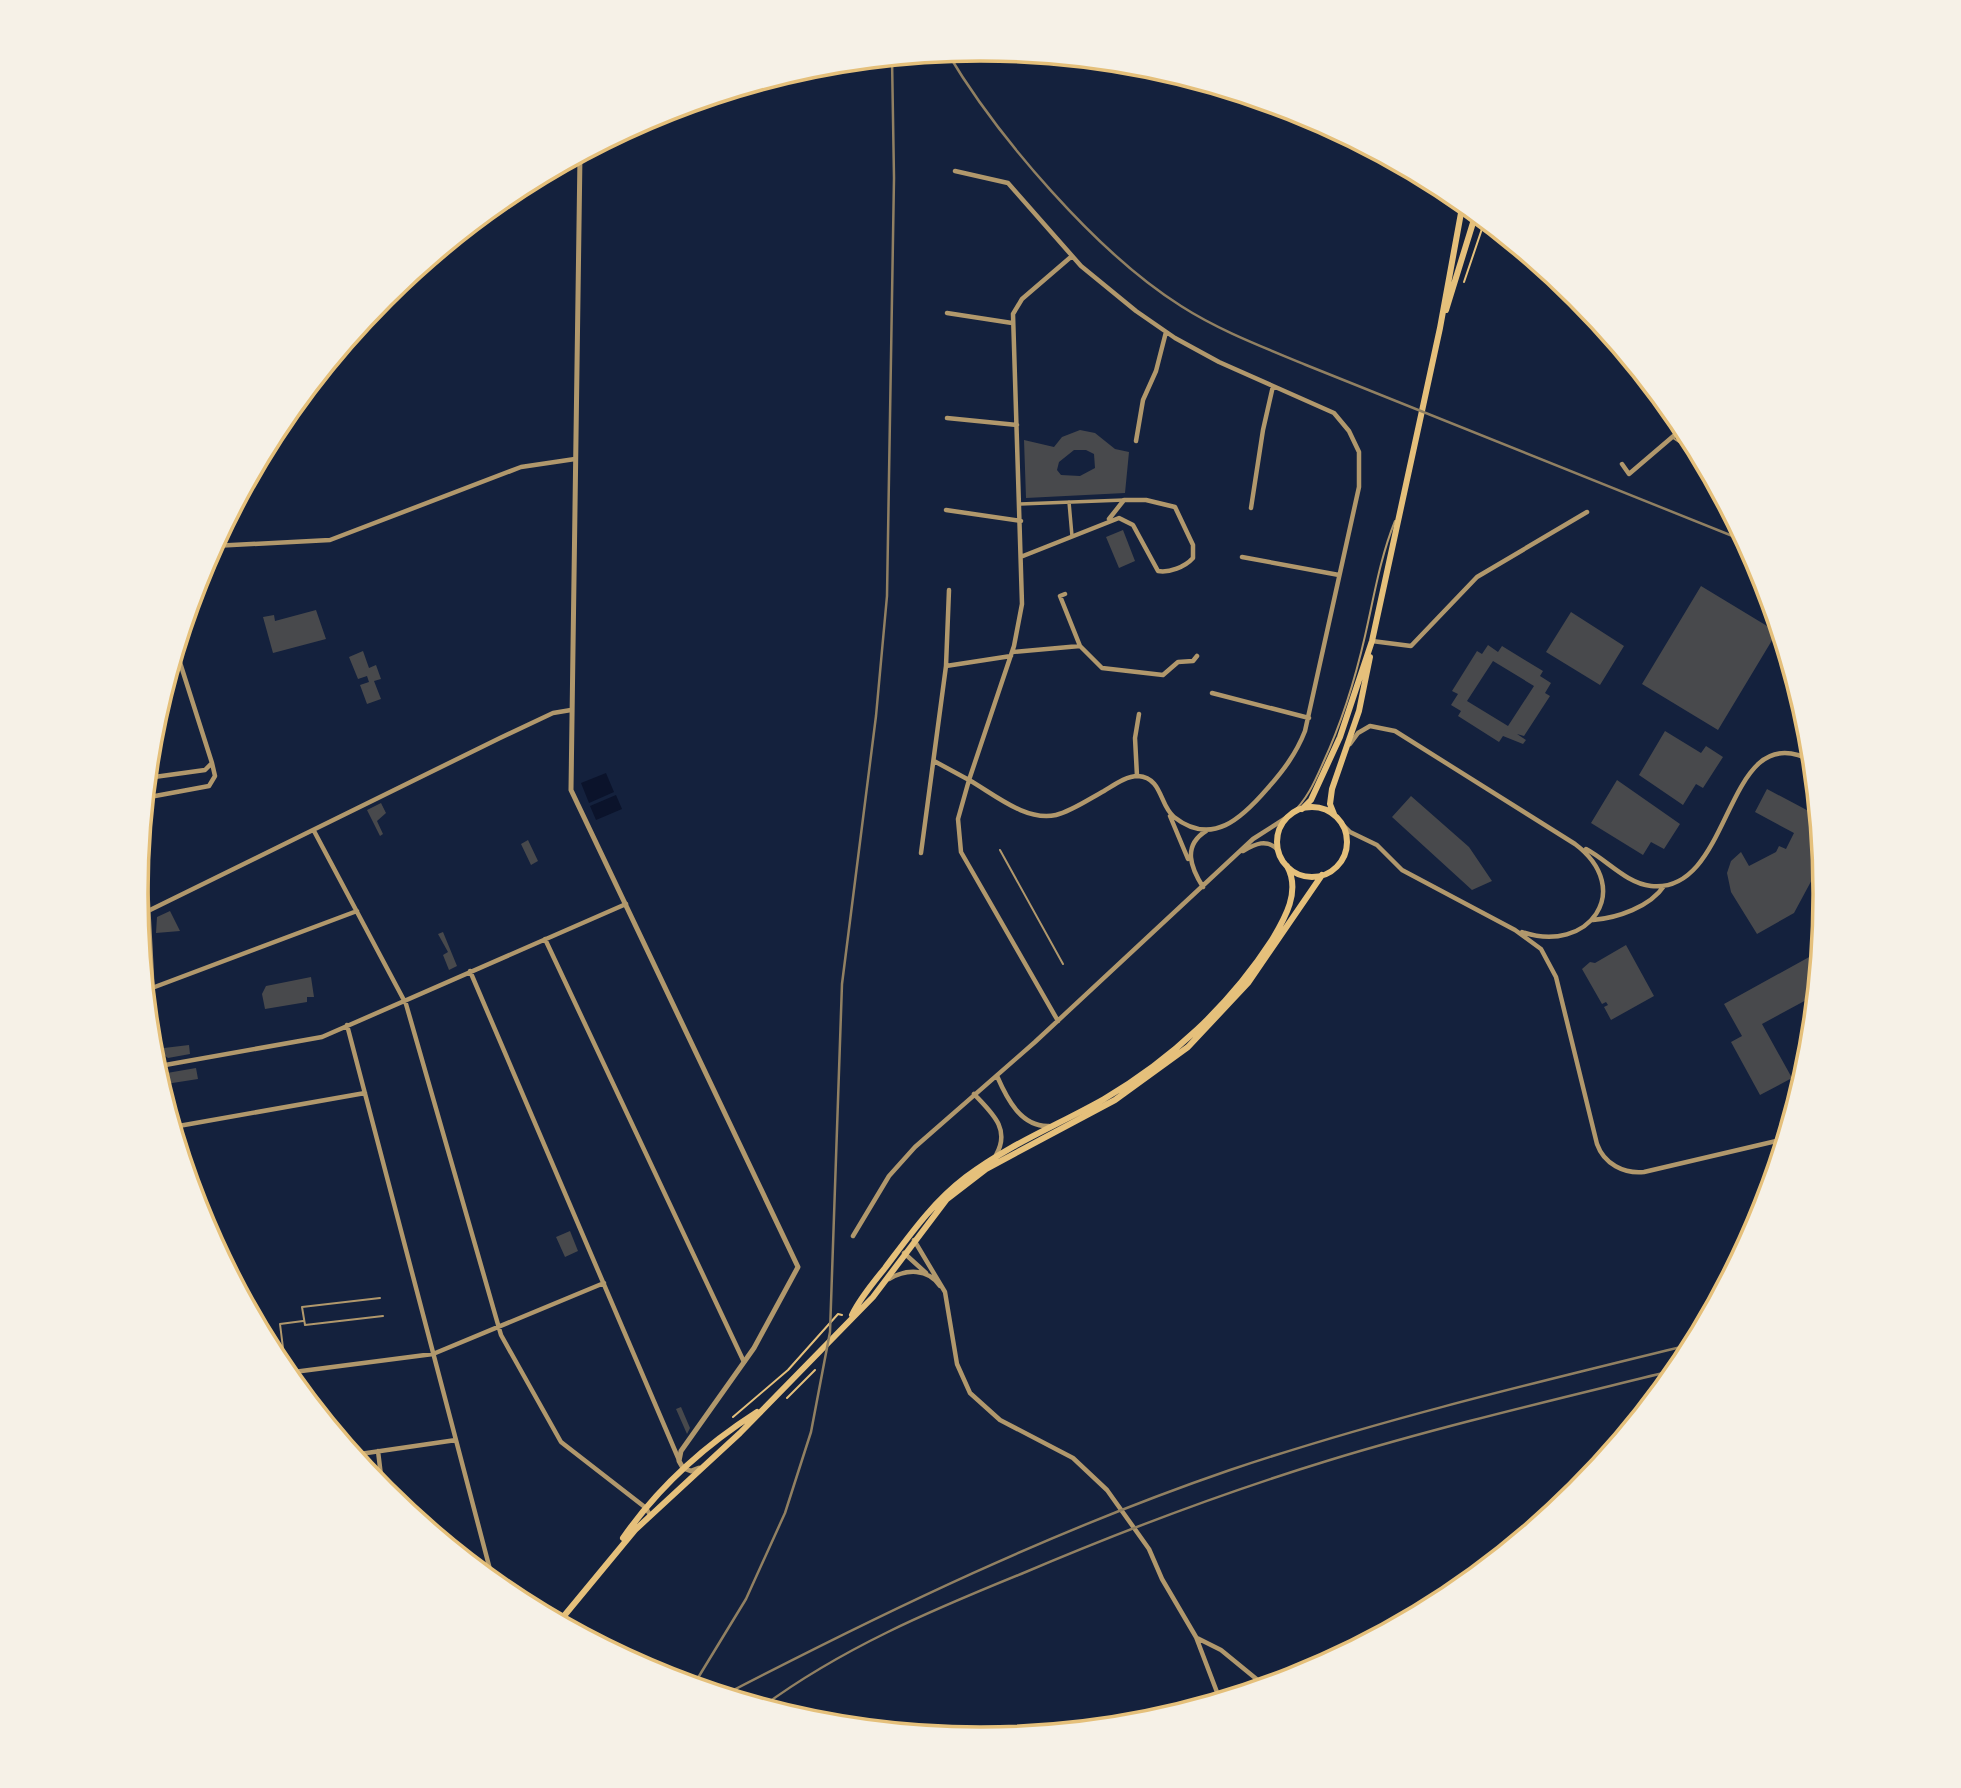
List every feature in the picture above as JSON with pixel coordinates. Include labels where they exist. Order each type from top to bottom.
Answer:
[{"type":"main road","points":[[613,1554],[650,1515],[768,1405],[888,1280],[938,1209],[975,1177],[1115,1100],[1188,1047],[1248,983],[1322,875],[1335,867],[1344,854],[1346,838],[1330,798],[1366,684],[1372,641],[1440,328],[1461,214]]},
{"type":"main road","points":[[1440,328],[1473,223]]},
{"type":"main road","points":[[851,1317],[909,1235],[942,1198],[995,1157],[1143,1074],[1184,1042],[1223,1004],[1255,965],[1286,914],[1293,891],[1287,866],[1278,850],[1279,831],[1291,815],[1302,809],[1316,790],[1340,737],[1372,641]]},
{"type":"main road","points":[[1302,809],[1322,809],[1338,820]]},
{"type":"main road","points":[[1287,866],[1303,875],[1322,875]]},
{"type":"main road","points":[[564,1615],[681,1464],[768,1405]]},
{"type":"street","points":[[580,164],[572,790],[799,1267],[744,1362],[681,1451],[681,1464]]},
{"type":"street","points":[[954,171],[1008,183],[1072,256],[1114,295],[1166,332],[1219,362],[1326,407],[1344,424],[1356,445],[1361,478],[1309,718],[1291,760],[1236,822],[1208,831],[1193,845],[1190,864]]},
{"type":"street","points":[[1058,1021],[961,852],[958,818],[1011,654],[1023,604],[1012,323],[1017,305],[1072,256]]},
{"type":"street","points":[[947,313],[1012,323]]},
{"type":"street","points":[[1136,441],[1143,400],[1156,371],[1166,332]]},
{"type":"street","points":[[1251,508],[1262,430],[1273,386]]},
{"type":"street","points":[[947,418],[1017,425]]},
{"type":"street","points":[[1622,464],[1629,474],[1675,435]]},
{"type":"street","points":[[225,545],[330,540],[521,467],[576,459]]},
{"type":"street","points":[[1109,519],[1124,500]]},
{"type":"street","points":[[1020,505],[1146,500],[1175,508],[1194,554],[1191,561],[1168,571],[1157,571],[1131,523],[1122,518],[1109,519],[1023,556]]},
{"type":"street","points":[[1069,502],[1072,536]]},
{"type":"street","points":[[946,510],[1021,521]]},
{"type":"street","points":[[1372,641],[1411,646],[1477,577],[1587,512]]},
{"type":"street","points":[[1242,557],[1339,575]]},
{"type":"street","points":[[921,853],[946,666],[949,590]]},
{"type":"street","points":[[1065,594],[1060,596],[1080,646],[1102,668],[1163,675],[1178,662],[1193,662],[1197,656]]},
{"type":"street","points":[[946,666],[1011,654],[1080,646]]},
{"type":"street","points":[[155,796],[209,786],[215,776],[180,664]]},
{"type":"street","points":[[1212,693],[1309,718]]},
{"type":"street","points":[[149,911],[521,728],[553,713],[571,709]]},
{"type":"street","points":[[1137,776],[1135,738],[1139,714]]},
{"type":"street","points":[[1346,750],[1364,729],[1377,726],[1391,729],[1634,881],[1665,886]]},
{"type":"street","points":[[1593,920],[1610,918],[1632,909],[1656,897],[1665,886],[1682,878],[1699,861],[1760,760],[1782,751],[1801,755]]},
{"type":"street","points":[[934,761],[1023,810],[1045,816],[1062,813],[1137,776]]},
{"type":"street","points":[[156,777],[205,770],[212,763]]},
{"type":"street","points":[[1137,776],[1156,785],[1190,864],[1203,887]]},
{"type":"street","points":[[1168,812],[1193,828],[1208,831]]},
{"type":"street","points":[[853,1236],[894,1169],[1260,834],[1291,815]]},
{"type":"street","points":[[1338,820],[1350,832],[1377,845],[1402,870],[1515,930],[1541,949],[1553,968],[1597,1144],[1609,1162],[1630,1172],[1644,1172],[1775,1141]]},
{"type":"street","points":[[314,831],[404,1000],[498,1328],[561,1442],[646,1508],[650,1515]]},
{"type":"street","points":[[1237,855],[1261,842],[1270,843],[1278,850]]},
{"type":"street","points":[[1515,930],[1541,938],[1559,938],[1578,931],[1593,920],[1602,902],[1603,875],[1594,859],[1576,844]]},
{"type":"street","points":[[148,897],[149,921]]},
{"type":"street","points":[[166,1065],[309,1040],[627,903]]},
{"type":"street","points":[[154,987],[357,911]]},
{"type":"street","points":[[545,939],[744,1362]]},
{"type":"street","points":[[470,971],[681,1464]]},
{"type":"street","points":[[347,1025],[489,1566]]},
{"type":"street","points":[[997,1076],[1009,1100],[1025,1119],[1034,1125],[1054,1125]]},
{"type":"street","points":[[181,1126],[365,1093]]},
{"type":"street","points":[[974,1094],[1002,1128],[1003,1139],[995,1157]]},
{"type":"street","points":[[909,1235],[945,1292],[957,1364],[975,1398],[1000,1420],[1073,1458],[1099,1481],[1141,1537],[1196,1637],[1217,1692]]},
{"type":"street","points":[[904,1242],[905,1256],[931,1276],[945,1292]]},
{"type":"street","points":[[888,1280],[910,1272],[931,1276]]},
{"type":"street","points":[[298,1371],[433,1354],[604,1283]]},
{"type":"street","points":[[364,1453],[456,1440]]},
{"type":"street","points":[[378,1451],[380,1471]]},
{"type":"street","points":[[681,1464],[699,1468]]},
{"type":"street","points":[[1196,1637],[1221,1650],[1257,1679]]},
{"type":"lane","points":[[1672,438],[1679,442]]},
{"type":"lane","points":[[1291,815],[1301,804],[1318,774],[1342,716],[1359,662],[1385,548],[1401,507]]},
{"type":"lane","points":[[1000,850],[1063,964]]},
{"type":"lane","points":[[380,1298],[303,1307],[304,1321],[305,1325],[383,1316]]},
{"type":"lane","points":[[283,1349],[280,1324],[304,1321]]},
{"type":"path","points":[[1463,285],[1482,229]]},
{"type":"path","points":[[731,1419],[788,1370],[838,1314]]},
{"type":"water","points":[[606,773],[614,792],[589,803],[581,783]]},
{"type":"water","points":[[616,795],[622,809],[596,820],[590,806]]},
{"type":"building","points":[[1080,430],[1095,433],[1115,449],[1129,452],[1125,493],[1026,498],[1024,440],[1054,447],[1062,437]],"holes":[[[1074,450],[1086,450],[1094,454],[1095,468],[1080,476],[1061,475],[1057,470],[1059,462]]]},
{"type":"building","points":[[1123,530],[1135,561],[1119,568],[1106,537]]},
{"type":"building","points":[[1701,586],[1769,627],[1773,639],[1718,730],[1642,684]]},
{"type":"building","points":[[316,610],[326,639],[273,653],[263,617],[274,615],[275,621]]},
{"type":"building","points":[[1571,612],[1624,646],[1600,685],[1546,652]]},
{"type":"building","points":[[1488,645],[1498,652],[1502,646],[1543,671],[1540,676],[1551,683],[1545,693],[1550,696],[1524,736],[1517,734],[1526,740],[1523,744],[1503,736],[1499,742],[1458,716],[1461,711],[1451,705],[1458,694],[1452,691],[1477,651],[1482,654]],"holes":[[[1493,661],[1534,686],[1508,726],[1467,701]]]},
{"type":"building","points":[[363,651],[369,668],[376,665],[381,679],[374,681],[381,699],[367,704],[360,685],[369,682],[367,676],[358,679],[349,657]]},
{"type":"building","points":[[1665,731],[1701,753],[1706,746],[1723,757],[1703,788],[1696,784],[1683,805],[1639,775]]},
{"type":"building","points":[[1617,780],[1680,824],[1664,849],[1651,842],[1643,855],[1591,823]]},
{"type":"building","points":[[1767,789],[1808,811],[1812,879],[1794,913],[1757,934],[1731,892],[1727,873],[1731,861],[1741,852],[1749,866],[1776,852],[1779,846],[1786,849],[1794,833],[1755,812]]},
{"type":"building","points":[[1411,796],[1469,847],[1492,881],[1472,890],[1392,817]]},
{"type":"building","points":[[381,803],[386,813],[377,821],[383,834],[380,836],[367,810]]},
{"type":"building","points":[[528,840],[538,861],[531,865],[521,844]]},
{"type":"building","points":[[170,911],[180,931],[156,933],[157,917]]},
{"type":"building","points":[[443,932],[457,966],[449,970],[443,955],[448,952],[438,934]]},
{"type":"building","points":[[1626,945],[1654,996],[1611,1020],[1604,1007],[1608,1005],[1606,1002],[1602,1004],[1582,969],[1590,962],[1595,963]]},
{"type":"building","points":[[1810,956],[1806,1000],[1762,1024],[1792,1078],[1760,1095],[1731,1042],[1742,1036],[1724,1004]]},
{"type":"building","points":[[311,977],[314,997],[307,997],[307,1002],[265,1009],[262,994],[266,986]]},
{"type":"building","points":[[189,1045],[190,1054],[168,1058],[164,1055],[164,1048]]},
{"type":"building","points":[[196,1068],[198,1079],[170,1083],[168,1073]]},
{"type":"building","points":[[570,1231],[578,1251],[565,1257],[556,1237]]},
{"type":"building","points":[[681,1407],[690,1428],[687,1434],[676,1409]]},
{"type":"railway","points":[[953,62],[993,121],[1083,225],[1116,256],[1181,306],[1226,331],[1274,352],[1731,536]]},
{"type":"railway","points":[[698,1677],[746,1599],[785,1513],[811,1432],[830,1332],[842,984],[876,716],[887,596],[894,178],[892,66]]},
{"type":"railway","points":[[735,1689],[973,1573],[1165,1493],[1230,1470],[1402,1418],[1679,1347]]},
{"type":"railway","points":[[772,1700],[823,1667],[887,1632],[1059,1558],[1174,1513],[1373,1447],[1661,1373]]}]
